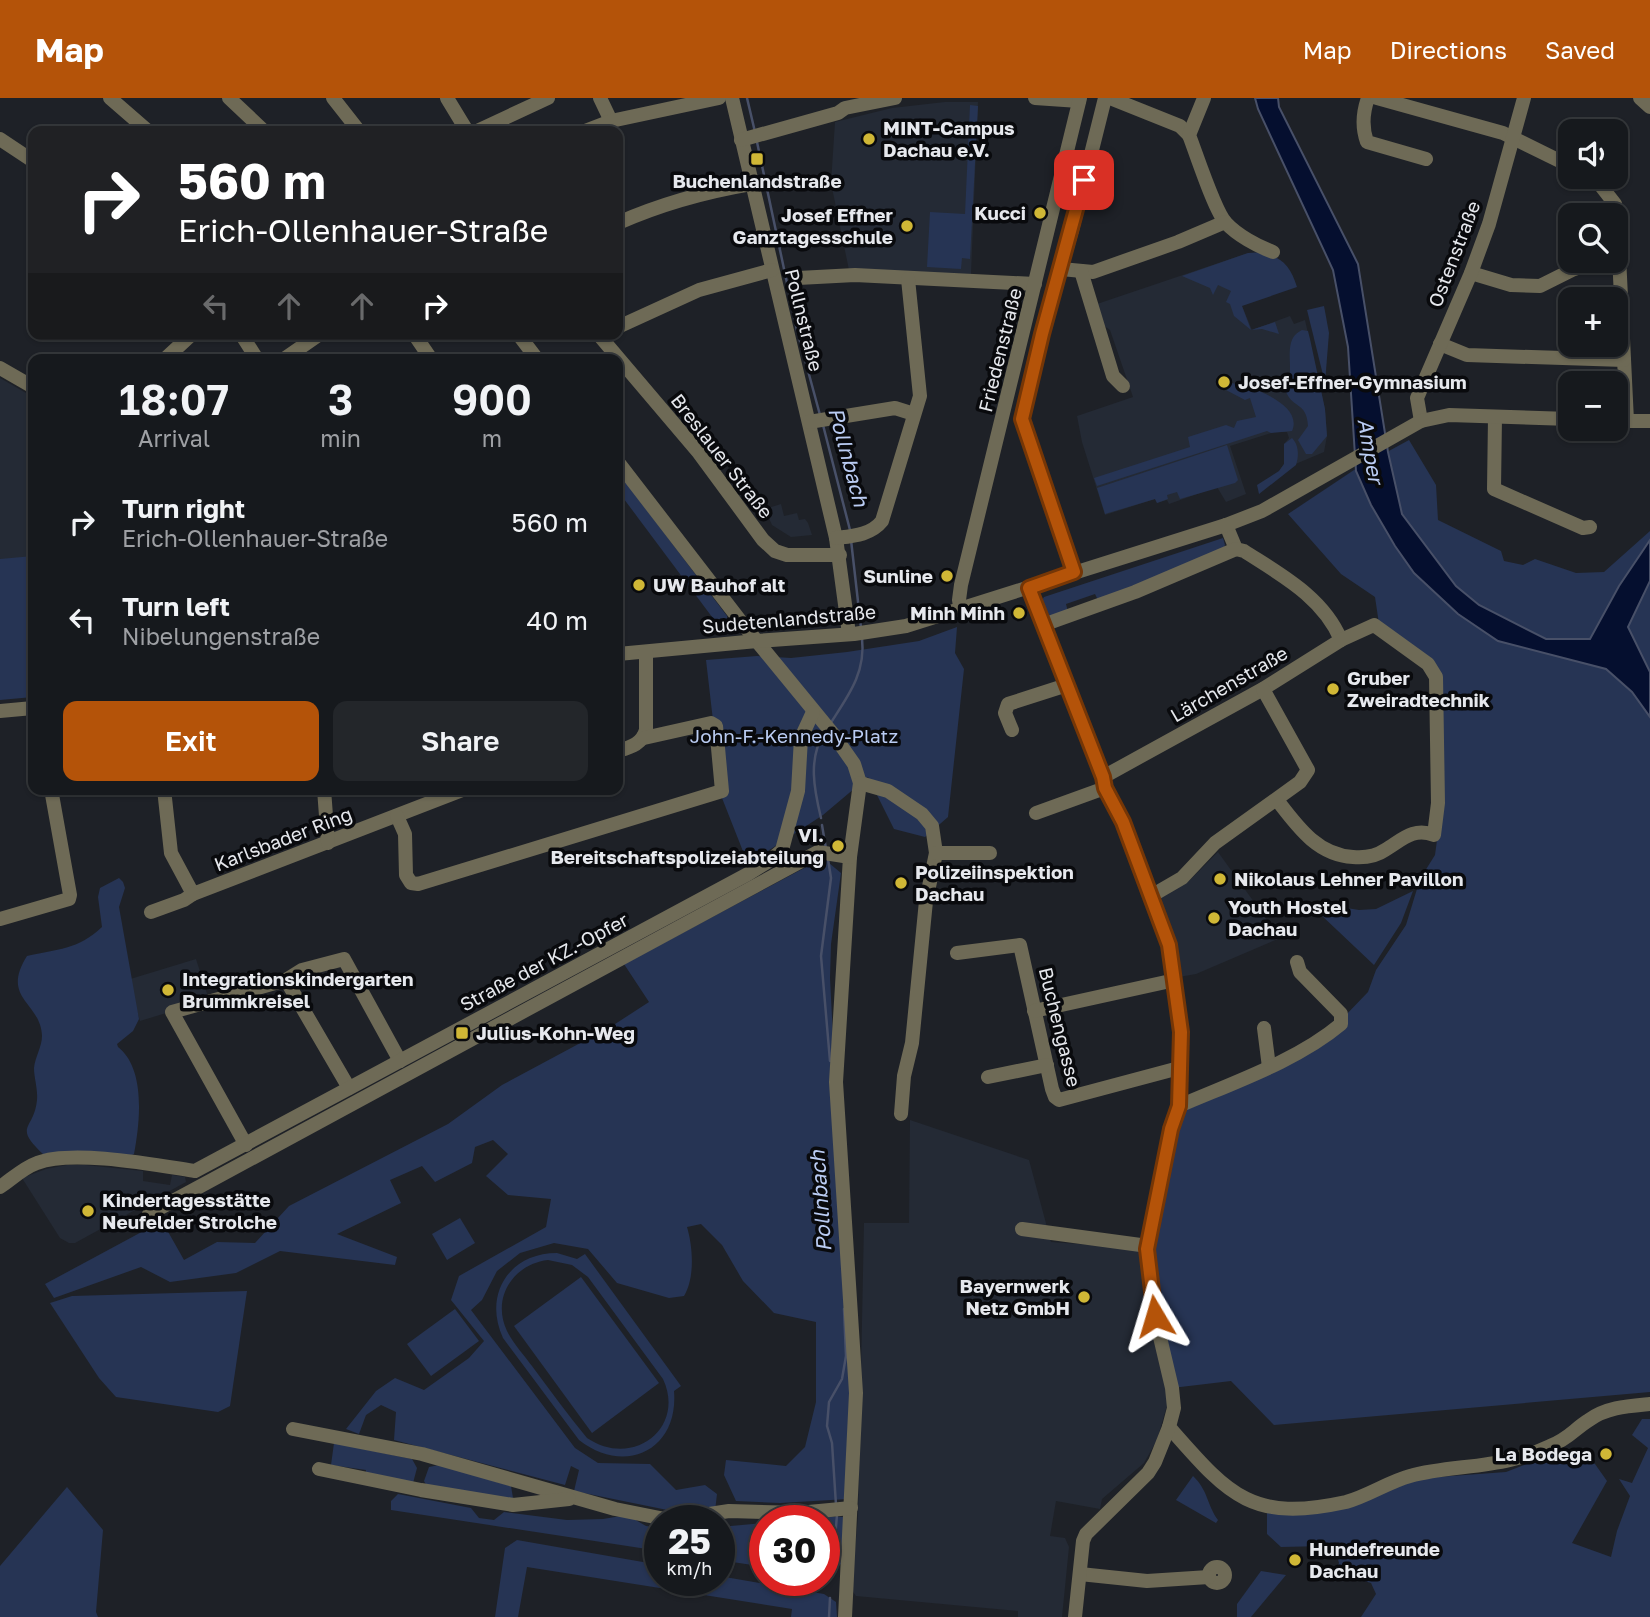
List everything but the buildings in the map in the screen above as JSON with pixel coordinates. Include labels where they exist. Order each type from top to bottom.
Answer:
[{"type":"street","points":[[110,98],[142,126]]},
{"type":"street","points":[[229,98],[255,126]]},
{"type":"street","points":[[333,98],[355,126]]},
{"type":"street","points":[[447,98],[464,126]]},
{"type":"street","points":[[488,126],[548,98]]},
{"type":"street","points":[[600,98],[611,121]]},
{"type":"street","points":[[598,126],[693,101],[719,98]]},
{"type":"street","name":"Pollnstraße","points":[[732,98],[750,138],[751,184],[772,270],[817,421],[846,536],[840,555],[857,634]]},
{"type":"street","points":[[750,138],[838,113],[855,102],[895,98]]},
{"type":"street","points":[[1035,98],[1079,100]]},
{"type":"street","points":[[1074,572],[1022,419],[1042,334],[1107,98],[1180,126],[1189,135],[1225,222],[1261,248],[1273,253]]},
{"type":"street","points":[[1189,135],[1204,98]]},
{"type":"street","points":[[1368,98],[1364,108],[1364,135],[1367,142],[1426,159]]},
{"type":"street","points":[[1377,98],[1503,133],[1558,161]]},
{"type":"street","name":"Ostenstraße","points":[[1421,421],[1417,398],[1471,273],[1489,224],[1524,98]]},
{"type":"street","points":[[1640,98],[1650,107]]},
{"type":"street","name":"Friedenstraße","points":[[961,611],[961,586],[1079,100]]},
{"type":"street","points":[[0,139],[28,159]]},
{"type":"street","points":[[623,221],[652,208],[697,195],[751,184]]},
{"type":"street","points":[[1603,189],[1614,203]]},
{"type":"street","points":[[1061,269],[1093,272],[1225,222]]},
{"type":"street","points":[[623,325],[699,290],[772,270]]},
{"type":"street","points":[[1081,271],[1112,376],[1123,386]]},
{"type":"street","points":[[1471,273],[1511,285],[1540,286],[1566,273]]},
{"type":"street","points":[[1618,273],[1624,371]]},
{"type":"street","points":[[798,278],[855,275],[1035,284]]},
{"type":"street","points":[[846,536],[877,528],[882,521],[920,396],[908,279]]},
{"type":"street","points":[[170,354],[186,340]]},
{"type":"street","points":[[291,354],[311,340]]},
{"type":"street","points":[[522,340],[533,354]]},
{"type":"street","name":"Breslauer Straße","points":[[604,340],[616,354]]},
{"type":"street","points":[[1440,344],[1467,355],[1625,360]]},
{"type":"street","name":"Breslauer Straße","points":[[623,362],[699,453],[763,540],[775,551],[787,555],[840,555]]},
{"type":"street","points":[[0,368],[28,384]]},
{"type":"street","points":[[817,421],[895,408],[914,414]]},
{"type":"street","name":"Sudetenlandstraße","points":[[623,654],[757,640],[857,634],[906,626],[961,611],[1262,511],[1421,421],[1449,415],[1558,419]]},
{"type":"street","points":[[1495,416],[1494,489],[1583,528],[1590,527]]},
{"type":"street","points":[[1628,421],[1650,421]]},
{"type":"street","points":[[623,468],[828,729],[854,764],[860,782],[850,857],[836,1082],[856,1393],[841,1509],[845,1617]]},
{"type":"street","points":[[1226,525],[1236,549]]},
{"type":"street","points":[[1042,625],[1135,592],[1236,549],[1244,551],[1309,594],[1338,631],[1341,640]]},
{"type":"street","points":[[1029,588],[1169,945],[1181,1032],[1179,1106],[1171,1129],[1148,1246],[1155,1316],[1174,1408],[1169,1427],[1148,1473],[1086,1534],[1075,1617]]},
{"type":"street","name":"Lärchenstraße","points":[[1036,813],[1104,782],[1341,640],[1374,625],[1428,664],[1436,677],[1438,803],[1434,835],[1412,832],[1373,856],[1345,857],[1326,850],[1311,840],[1276,800]]},
{"type":"street","points":[[644,738],[648,698],[646,652]]},
{"type":"street","points":[[1012,730],[1005,713],[1007,704],[1067,685]]},
{"type":"street","points":[[1151,896],[1182,878],[1215,844],[1300,782],[1308,770],[1263,689]]},
{"type":"street","points":[[0,711],[28,708]]},
{"type":"street","name":"Straße der KZ.-Opfer","points":[[1,1183],[36,1163],[57,1158],[144,1163],[195,1171],[769,862],[782,850],[799,791],[801,738],[813,712]]},
{"type":"street","points":[[397,816],[405,834],[406,875],[411,883],[418,884],[722,791],[716,726],[711,723],[644,738],[623,750]]},
{"type":"street","points":[[860,782],[888,791],[922,814],[932,826],[936,853],[926,901],[912,1043],[904,1076],[901,1114]]},
{"type":"street","points":[[0,919],[69,899],[52,795]]},
{"type":"street","points":[[165,795],[171,853],[193,894]]},
{"type":"street","points":[[324,795],[328,842]]},
{"type":"street","name":"Karlsbader Ring","points":[[151,912],[397,816],[434,795]]},
{"type":"street","points":[[149,1214],[818,852],[850,857]]},
{"type":"street","points":[[936,853],[990,853]]},
{"type":"street","name":"Buchengasse","points":[[957,953],[1020,945],[1052,1089],[1059,1100],[1179,1068]]},
{"type":"street","points":[[246,1145],[172,1012],[286,980],[302,970],[344,959],[400,1061]]},
{"type":"street","points":[[1179,1106],[1269,1067],[1328,1035],[1341,1024],[1341,1014],[1300,972],[1297,962]]},
{"type":"street","points":[[286,980],[349,1088]]},
{"type":"street","points":[[1034,1011],[1175,980]]},
{"type":"street","points":[[1264,1028],[1269,1067]]},
{"type":"street","points":[[988,1077],[1047,1065]]},
{"type":"street","points":[[1022,1228],[1148,1246]]},
{"type":"street","points":[[1169,1427],[1213,1476],[1238,1496],[1261,1505],[1297,1508],[1347,1502],[1409,1476],[1521,1457],[1560,1442],[1574,1434],[1588,1420],[1608,1410],[1650,1404]]},
{"type":"street","points":[[293,1429],[422,1454],[615,1509],[670,1520],[729,1511],[798,1513],[841,1509]]},
{"type":"street","points":[[319,1469],[513,1505],[576,1498]]},
{"type":"street","points":[[1080,1574],[1147,1581],[1209,1577],[1211,1570],[1216,1568],[1223,1570],[1226,1575]]},
{"type":"shaded area","name":"Josef Effner Ganztagesschule","points":[[945,102],[978,102],[971,274],[849,270],[831,183],[835,122],[892,108]]},
{"type":"shaded area","name":"Josef-Effner-Gymnasium","points":[[1248,253],[1242,306],[1252,330],[1290,316],[1294,324],[1305,320],[1325,409],[1327,436],[1324,452],[1279,471],[1284,464],[1284,444],[1289,438],[1287,432],[1274,432],[1230,446],[1246,494],[1226,502],[1217,487],[1169,504],[1167,500],[1157,503],[1155,499],[1105,515],[1082,442],[1077,416],[1133,397],[1110,330],[1103,325],[1097,304]]},
{"type":"shaded area","points":[[0,378],[28,394],[28,563],[0,566]]},
{"type":"shaded area","points":[[781,504],[784,516],[797,513],[799,520],[805,519],[812,535],[791,537],[772,525],[765,509]]},
{"type":"shaded area","name":"Youth Hostel Dachau","points":[[1218,852],[1280,938],[1196,974],[1179,977],[1156,898],[1190,880]]},
{"type":"shaded area","name":"Integrationskindergarten Brummkreisel","points":[[196,959],[209,1000],[140,1021],[127,980]]},
{"type":"shaded area","points":[[910,1120],[1029,1160],[1051,1242],[1147,1249],[1172,1388],[1157,1440],[1144,1463],[1102,1499],[1100,1509],[1056,1501],[1050,1536],[1065,1538],[1069,1547],[1062,1617],[1018,1617],[1018,1611],[856,1596],[851,1589],[858,1518],[864,1223],[909,1223]]},
{"type":"shaded area","name":"Kindertagesstätte Neufelder Strolche","points":[[67,1165],[143,1171],[143,1181],[170,1185],[172,1175],[185,1177],[186,1182],[75,1243],[69,1243],[60,1238],[22,1178]]},
{"type":"green space","points":[[970,105],[978,106],[970,259],[962,258],[961,269],[927,267],[930,212],[965,214]]},
{"type":"green space","points":[[1263,252],[1281,260],[1292,274],[1297,287],[1242,306],[1251,330],[1234,316],[1230,304],[1226,302],[1231,291],[1218,285],[1213,295],[1210,288],[1182,276],[1248,253]]},
{"type":"green space","points":[[1324,306],[1329,333],[1325,383],[1307,310]]},
{"type":"green space","points":[[1275,322],[1279,334],[1262,329],[1251,330]]},
{"type":"green space","points":[[1302,330],[1308,331],[1325,409],[1327,436],[1312,454],[1306,454],[1298,440],[1308,426],[1305,412],[1291,400],[1285,389],[1290,373],[1291,343]]},
{"type":"green space","points":[[1230,383],[1261,392],[1283,404],[1294,421],[1292,431],[1267,431],[1097,486],[1094,478],[1190,447],[1188,437],[1226,425],[1234,428],[1237,421],[1256,417],[1250,398],[1245,400],[1226,390]]},
{"type":"green space","points":[[1292,438],[1298,451],[1296,465],[1259,494],[1257,485],[1279,471],[1284,464],[1284,444]]},
{"type":"green space","points":[[1409,440],[1436,485],[1438,520],[1501,551],[1504,561],[1523,565],[1535,559],[1576,573],[1604,572],[1650,531],[1650,540],[1619,586],[1590,639],[1546,639],[1479,605],[1456,586],[1402,514],[1388,453],[1356,471],[1498,641],[1606,669],[1632,692],[1650,717],[1650,1392],[1274,1425],[1231,1381],[1172,1388],[1147,1249],[1179,1106],[1269,1067],[1343,1018],[1368,992],[1376,970],[1406,925],[1420,879],[1435,855],[1442,803],[1442,678],[1379,624],[1375,597],[1341,574],[1288,514],[1354,470]]},
{"type":"green space","points":[[1227,445],[1238,480],[1235,483],[1180,499],[1177,492],[1167,495],[1168,499],[1157,503],[1155,499],[1105,514],[1097,488]]},
{"type":"green space","points":[[623,479],[727,616],[727,630],[721,629],[623,498]]},
{"type":"green space","points":[[1223,538],[1225,545],[1222,551],[1099,602],[1095,594],[1066,604],[1068,612],[1049,618],[1041,602],[1044,597]]},
{"type":"green space","points":[[28,556],[28,697],[0,700],[0,559]]},
{"type":"green space","points":[[1650,581],[1650,672],[1627,627]]},
{"type":"green space","name":"John-F.-Kennedy-Platz","points":[[957,627],[955,653],[964,669],[948,817],[925,837],[894,829],[868,777],[823,815],[748,864],[722,798],[706,660],[757,656],[791,658],[847,652],[919,641]]},
{"type":"green space","points":[[823,858],[841,873],[831,944],[830,978],[850,1371],[848,1499],[780,1503],[736,1501],[724,1475],[726,1460],[786,1466],[805,1447],[816,1402],[816,1322],[774,1313],[743,1281],[722,1245],[701,1224],[687,1227],[692,1262],[688,1289],[684,1296],[669,1298],[617,1283],[588,1249],[554,1243],[520,1253],[497,1271],[482,1300],[471,1310],[575,1448],[598,1463],[650,1464],[676,1490],[705,1485],[717,1494],[716,1505],[644,1505],[574,1491],[579,1470],[571,1466],[565,1485],[394,1440],[396,1412],[381,1405],[366,1415],[359,1434],[346,1429],[376,1391],[395,1378],[424,1390],[469,1358],[484,1341],[451,1300],[459,1276],[546,1227],[551,1199],[508,1195],[486,1176],[508,1154],[493,1140],[475,1147],[472,1163],[435,1182],[422,1166],[390,1180],[401,1203],[337,1234],[397,1257],[395,1265],[280,1251],[236,1273],[170,1282],[141,1267],[54,1298],[45,1284],[162,1221],[184,1260],[217,1242],[255,1243],[289,1206],[448,1124],[502,1085],[612,1026],[649,1002],[624,964]]},
{"type":"green space","points":[[119,878],[125,888],[119,907],[139,1019],[133,1031],[117,1044],[133,1068],[137,1082],[139,1112],[134,1154],[44,1155],[27,1133],[37,1100],[34,1068],[42,1036],[40,1025],[20,991],[20,970],[27,956],[76,944],[102,927],[98,897],[100,888]]},
{"type":"green space","points":[[1413,891],[1401,923],[1374,965],[1319,913],[1322,904],[1359,910],[1376,909]]},
{"type":"green space","points":[[460,1218],[475,1243],[447,1260],[432,1234]]},
{"type":"green space","points":[[557,1253],[577,1259],[585,1254],[681,1386],[674,1391],[673,1412],[668,1429],[658,1442],[646,1451],[631,1456],[614,1456],[596,1451],[579,1440],[503,1338],[496,1307],[504,1279],[526,1260]],"holes":[[[548,1260],[572,1265],[588,1277],[663,1379],[668,1397],[667,1413],[661,1427],[651,1438],[637,1446],[622,1449],[604,1446],[587,1438],[507,1331],[502,1306],[504,1295],[516,1275],[525,1268]]]},
{"type":"green space","points":[[581,1277],[659,1383],[592,1433],[514,1326]]},
{"type":"green space","points":[[247,1291],[230,1406],[218,1412],[116,1397],[99,1378],[50,1303],[72,1296]]},
{"type":"green space","points":[[455,1309],[479,1341],[431,1376],[407,1344]]},
{"type":"green space","points":[[1642,1419],[1650,1419],[1650,1617],[1361,1617],[1376,1594],[1371,1583],[1335,1572],[1339,1563],[1336,1553],[1325,1546],[1281,1547],[1267,1534],[1267,1511],[1392,1488],[1424,1478],[1506,1472],[1566,1449],[1595,1464],[1607,1481],[1572,1543],[1611,1557],[1630,1496],[1619,1479],[1632,1483],[1648,1448],[1632,1435]]},
{"type":"green space","points":[[334,1443],[412,1459],[417,1468],[413,1483],[365,1476],[366,1470],[331,1465]]},
{"type":"green space","points":[[439,1465],[511,1486],[513,1498],[508,1501],[428,1488],[424,1481],[429,1467]]},
{"type":"green space","points":[[1193,1476],[1205,1492],[1218,1520],[1216,1523],[1176,1500]]},
{"type":"green space","points":[[67,1487],[103,1530],[96,1612],[98,1617],[0,1617],[0,1566]]},
{"type":"green space","points":[[398,1494],[471,1508],[479,1518],[494,1520],[504,1512],[567,1520],[627,1515],[644,1525],[644,1549],[391,1510],[391,1501]]},
{"type":"green space","points":[[840,1517],[845,1517],[840,1565]]},
{"type":"green space","points":[[749,1524],[749,1565],[735,1562],[735,1526]]},
{"type":"green space","points":[[517,1540],[644,1562],[644,1586],[527,1567],[518,1617],[495,1617],[505,1548]]},
{"type":"green space","points":[[1261,1571],[1286,1575],[1251,1617],[1237,1617],[1237,1604]]},
{"type":"green space","points":[[735,1579],[749,1581],[749,1596],[827,1596],[836,1602],[837,1617],[791,1617],[792,1609],[710,1596],[735,1596]]},
{"type":"water","name":"Amper","points":[[1255,98],[1278,98],[1279,107],[1358,264],[1388,452],[1402,514],[1456,586],[1479,605],[1546,639],[1590,639],[1619,586],[1650,540],[1650,581],[1628,627],[1650,672],[1650,717],[1632,692],[1606,669],[1498,641],[1458,614],[1414,573],[1395,546],[1371,505],[1356,471],[1348,347],[1333,270]]},
{"type":"waterway","name":"Pollnbach","points":[[747,98],[755,132]]},
{"type":"waterway","name":"Pollnbach","points":[[757,142],[797,330],[820,415]]},
{"type":"waterway","name":"Pollnbach","points":[[823,425],[850,530]]},
{"type":"waterway","name":"Pollnbach","points":[[851,540],[861,628]]},
{"type":"waterway","name":"Pollnbach","points":[[830,724],[854,684],[863,651],[862,638]]},
{"type":"waterway","name":"Pollnbach","points":[[821,818],[814,764],[824,733]]},
{"type":"waterway","name":"Pollnbach","points":[[822,825],[826,849]]},
{"type":"waterway","name":"Pollnbach","points":[[828,859],[831,878],[821,956],[830,1061]]},
{"type":"waterway","name":"Pollnbach","points":[[836,1505],[832,1443],[827,1426],[829,1402],[842,1379],[846,1356],[844,1309]]},
{"type":"waterway","name":"Pollnbach","points":[[829,1617],[830,1598]]},
{"type":"place","name":"MINT-Campus Dachau e.V.","points":[[869,139]]},
{"type":"place","name":"Buchenlandstraße","points":[[757,159]]},
{"type":"place","name":"Kucci","points":[[1040,213]]},
{"type":"place","name":"Josef Effner Ganztagesschule","points":[[907,226]]},
{"type":"place","name":"Josef-Effner-Gymnasium","points":[[1224,382]]},
{"type":"place","name":"Sunline","points":[[947,576]]},
{"type":"place","name":"UW Bauhof alt","points":[[639,585]]},
{"type":"place","name":"Minh Minh","points":[[1019,613]]},
{"type":"place","name":"Gruber Zweiradtechnik","points":[[1333,689]]},
{"type":"place","name":"VI. Bereitschaftspolizeiabteilung","points":[[838,846]]},
{"type":"place","name":"Nikolaus Lehner Pavillon","points":[[1220,879]]},
{"type":"place","name":"Polizeiinspektion Dachau","points":[[901,883]]},
{"type":"place","name":"Youth Hostel Dachau","points":[[1214,918]]},
{"type":"place","name":"Integrationskindergarten Brummkreisel","points":[[168,990]]},
{"type":"place","name":"Julius-Kohn-Weg","points":[[462,1033]]},
{"type":"place","name":"Kindertagesstätte Neufelder Strolche","points":[[88,1211]]},
{"type":"place","name":"Bayernwerk Netz GmbH","points":[[1084,1297]]},
{"type":"place","name":"La Bodega","points":[[1606,1454]]},
{"type":"place","name":"Hundefreunde Dachau","points":[[1295,1560]]},
{"type":"route","points":[[1084,180],[1022,419],[1074,572],[1029,588],[1105,788],[1123,822],[1169,945],[1181,1032],[1179,1106],[1171,1129],[1147,1249],[1155,1316]]}]
